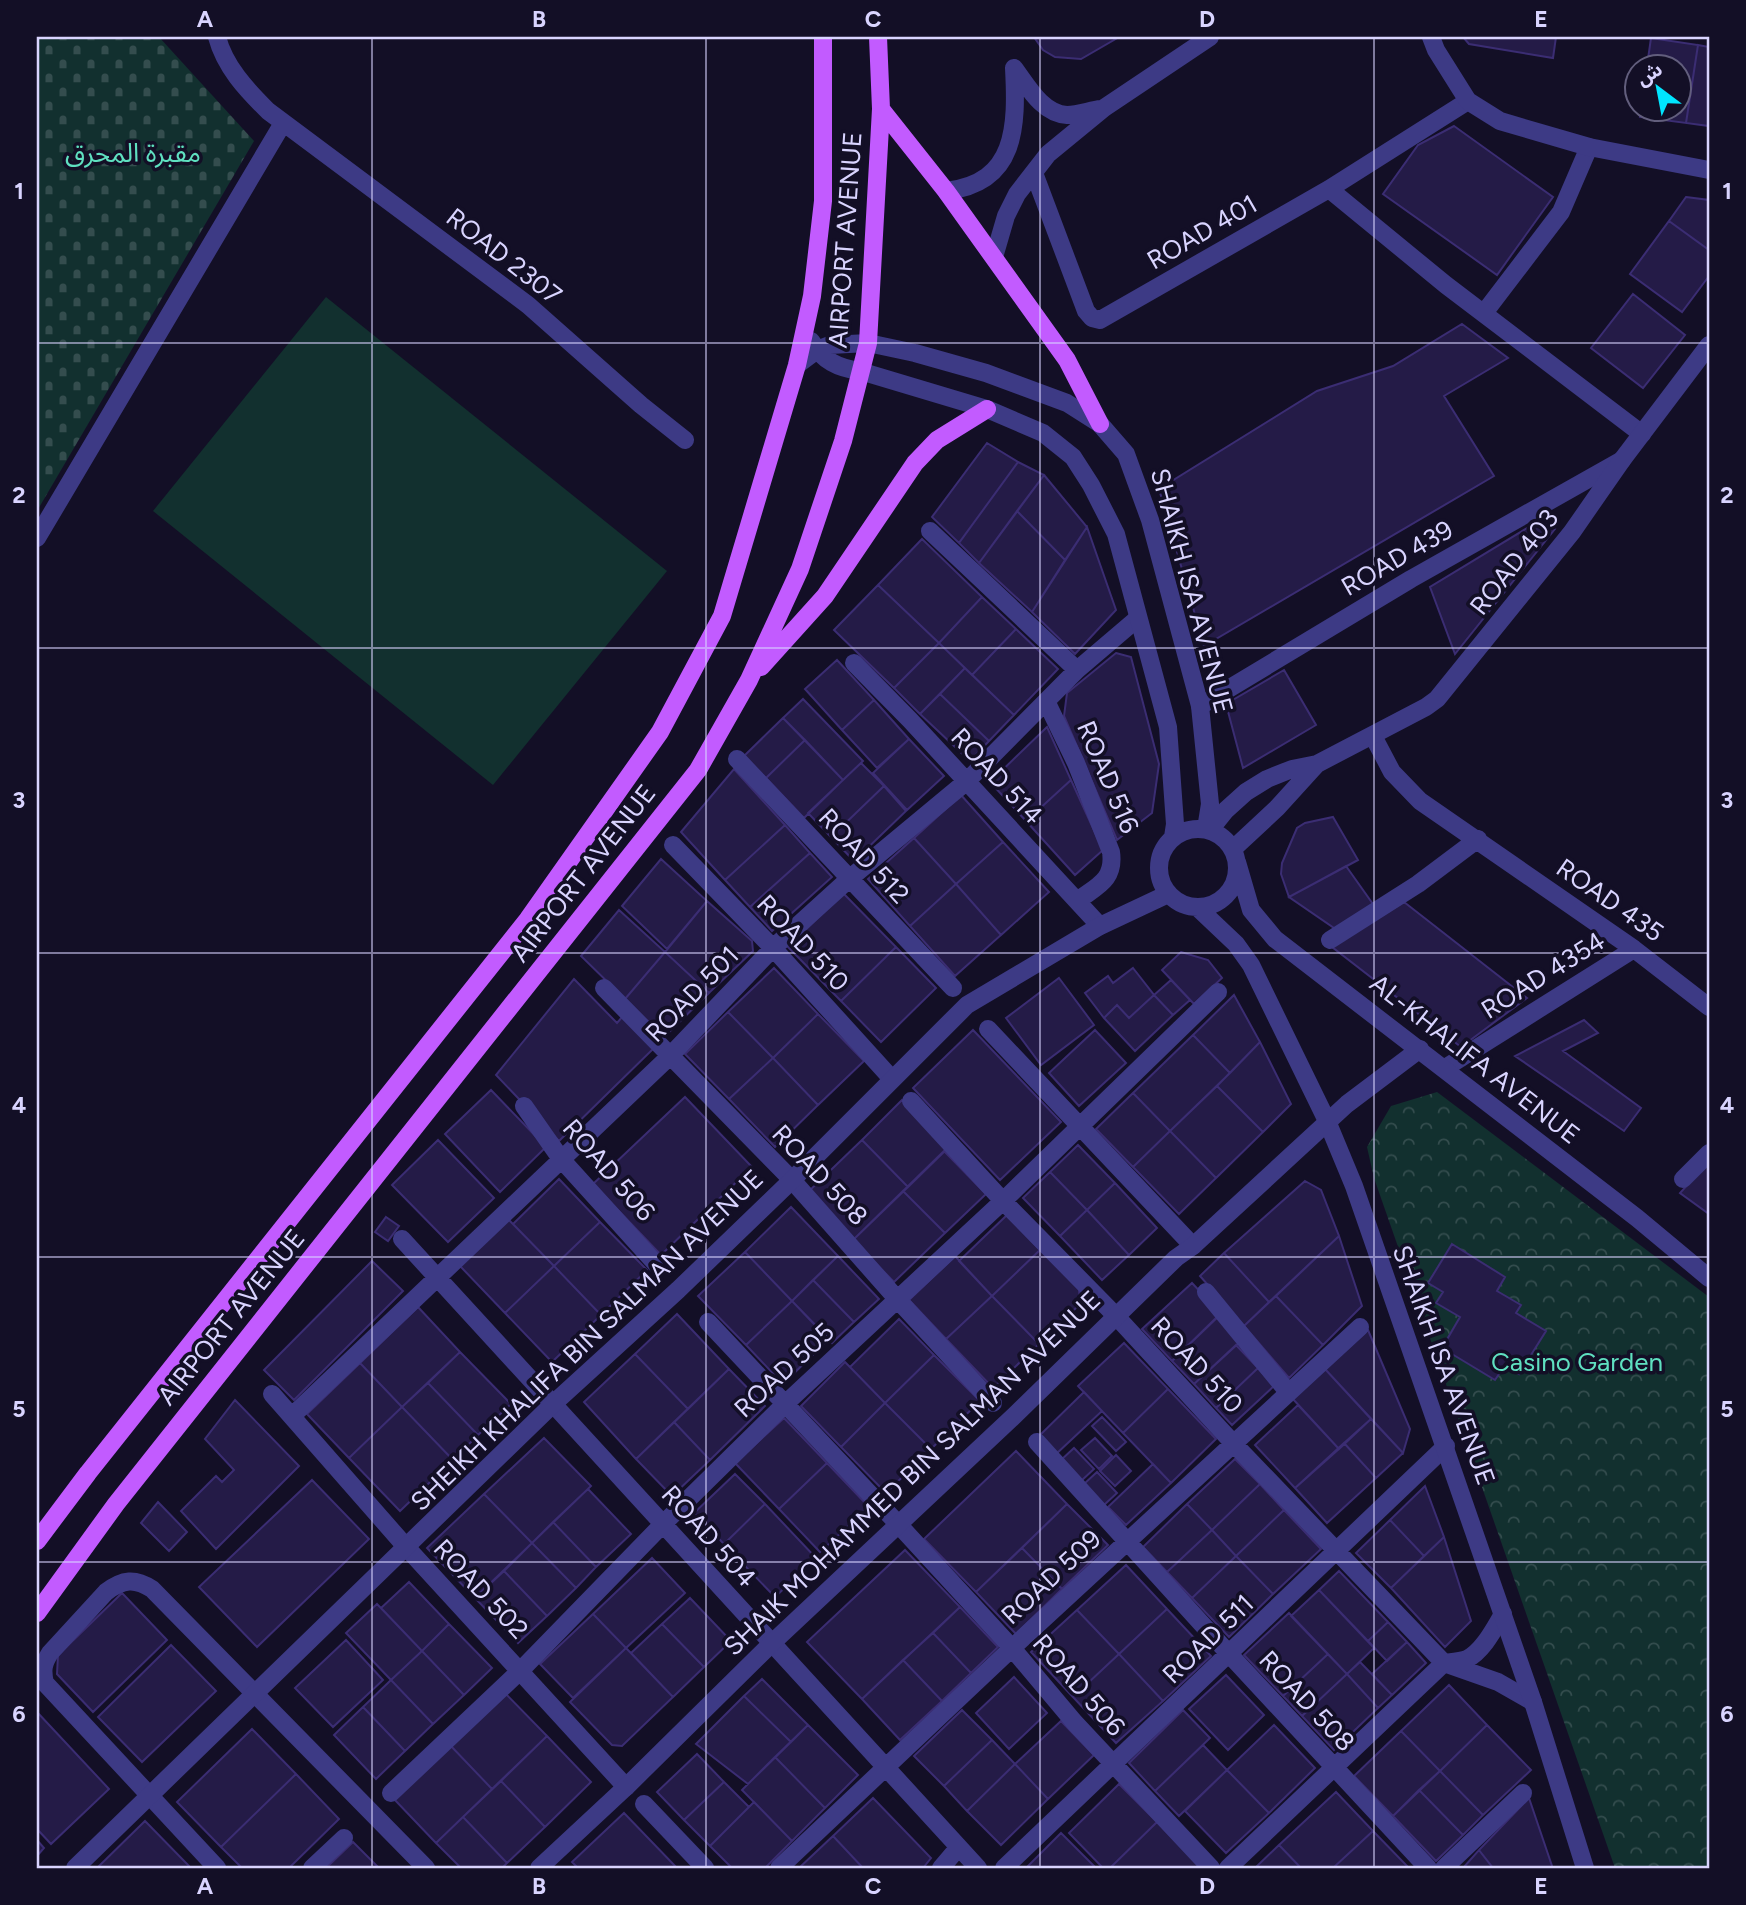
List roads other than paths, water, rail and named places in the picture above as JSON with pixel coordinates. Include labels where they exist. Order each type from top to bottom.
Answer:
[{"type":"main road","name":"AIRPORT AVENUE","points":[[37,1541],[528,919],[660,732],[722,616],[797,365],[812,296],[822,201],[823,37]]},
{"type":"main road","name":"AIRPORT AVENUE","points":[[37,1614],[116,1504],[698,770],[749,680],[800,569],[843,441],[868,343],[881,109],[878,37]]},
{"type":"main road","points":[[881,109],[946,191],[1067,360],[1100,424]]},
{"type":"main road","points":[[749,680],[825,596],[915,463],[937,440],[987,408]]},
{"type":"street","name":"ROAD 2307","points":[[217,37],[240,83],[283,123],[528,305],[685,440]]},
{"type":"street","points":[[994,257],[1006,216],[1017,194],[1048,154],[1104,108],[1210,37]]},
{"type":"street","points":[[1431,37],[1436,50],[1468,101],[1500,121],[1589,147],[1709,170]]},
{"type":"street","points":[[946,191],[964,189],[994,173],[1010,140],[1016,106],[1014,68],[1043,104],[1056,112],[1067,115],[1104,108]]},
{"type":"street","name":"ROAD 401","points":[[1034,173],[1086,311],[1092,318],[1100,320],[1329,189],[1468,101]]},
{"type":"street","points":[[37,538],[283,123]]},
{"type":"street","points":[[1484,313],[1561,212],[1589,147]]},
{"type":"street","points":[[1329,189],[1446,285],[1642,433]]},
{"type":"street","points":[[806,328],[817,350],[833,364],[987,408],[1043,433],[1073,457],[1116,534],[1168,727],[1175,824],[1173,837]]},
{"type":"street","name":"SHAIKH ISA AVENUE","points":[[797,365],[817,350],[838,344],[868,343],[986,373],[1067,403],[1100,424],[1126,454],[1150,520],[1200,706],[1210,804],[1208,830]]},
{"type":"street","name":"ROAD 403","points":[[1208,830],[1246,792],[1268,779],[1292,769],[1317,764],[1373,736],[1426,707],[1446,690],[1572,532],[1622,460],[1709,345]]},
{"type":"street","name":"ROAD 439","points":[[1200,706],[1411,579],[1622,460]]},
{"type":"street","points":[[930,531],[1077,670]]},
{"type":"street","name":"ROAD 501","points":[[292,1416],[669,1057],[773,948],[849,878],[967,781],[1077,670],[1138,618]]},
{"type":"street","name":"ROAD 514","points":[[854,663],[1100,926]]},
{"type":"street","name":"ROAD 516","points":[[1046,701],[1076,763],[1111,852],[1113,865],[1107,878],[1077,901]]},
{"type":"street","name":"ROAD 435","points":[[1373,736],[1381,754],[1405,787],[1634,949],[1709,1007]]},
{"type":"street","name":"ROAD 512","points":[[737,759],[953,988]]},
{"type":"street","name":"ROAD 403","points":[[1235,855],[1317,764]]},
{"type":"street","points":[[1208,830],[1224,838],[1235,855],[1236,878],[1228,893],[1215,904],[1198,908],[1176,902],[1160,881],[1158,865],[1163,849],[1173,837],[1184,831],[1208,830]]},
{"type":"street","points":[[1330,940],[1418,884],[1478,839]]},
{"type":"street","name":"ROAD 510","points":[[673,845],[773,948],[892,1079]]},
{"type":"street","name":"AL-KHALIFA AVENUE","points":[[1235,855],[1251,910],[1262,926],[1312,968],[1637,1218],[1709,1278]]},
{"type":"street","name":"SHEIKH KHALIFA BIN SALMAN AVENUE","points":[[75,1868],[553,1405],[792,1180],[967,1005],[1100,926],[1168,894]]},
{"type":"street","name":"SHAIKH ISA AVENUE","points":[[1198,908],[1236,944],[1251,965],[1327,1121],[1354,1186],[1533,1702],[1585,1868]]},
{"type":"street","name":"ROAD 4354","points":[[1445,1068],[1634,949]]},
{"type":"street","name":"ROAD 508","points":[[604,988],[792,1180],[993,1403]]},
{"type":"street","name":"ROAD 505","points":[[391,1793],[520,1671],[785,1404],[898,1300],[1218,992]]},
{"type":"street","points":[[988,1029],[1193,1245]]},
{"type":"street","name":"SHAIK MOHAMMED BIN SALMAN AVENUE","points":[[545,1866],[771,1644],[1015,1415],[1176,1258],[1327,1121],[1420,1049]]},
{"type":"street","name":"ROAD 510","points":[[911,1101],[1444,1663]]},
{"type":"street","name":"ROAD 506","points":[[524,1107],[561,1159],[657,1265]]},
{"type":"street","points":[[1683,1179],[1709,1153]]},
{"type":"street","name":"ROAD 504","points":[[402,1239],[978,1868]]},
{"type":"street","points":[[1206,1292],[1288,1392]]},
{"type":"street","name":"ROAD 506","points":[[708,1322],[899,1525],[1012,1648],[1075,1723],[1211,1868]]},
{"type":"street","name":"ROAD 509","points":[[779,1868],[1012,1648],[1360,1327]]},
{"type":"street","name":"ROAD 502","points":[[272,1394],[407,1548],[626,1787]]},
{"type":"street","name":"ROAD 508","points":[[1037,1442],[1230,1656],[1428,1868]]},
{"type":"street","name":"ROAD 511","points":[[1004,1868],[1230,1656],[1446,1446]]},
{"type":"street","points":[[217,1868],[45,1683],[43,1664],[50,1653],[97,1602],[117,1584],[129,1580],[141,1582],[152,1589],[426,1868]]},
{"type":"street","points":[[1227,1868],[1444,1663],[1467,1658],[1480,1648],[1503,1614]]},
{"type":"street","points":[[1444,1663],[1498,1682],[1533,1702]]},
{"type":"street","points":[[1444,1868],[1523,1793]]},
{"type":"street","points":[[644,1804],[705,1868]]},
{"type":"street","points":[[312,1868],[344,1838]]},
{"type":"street","points":[[941,1868],[958,1848]]},
{"type":"park label","name":"مقبرة المحرق","points":[[133,153]]},
{"type":"park label","name":"Casino Garden","points":[[1577,1362]]}]
